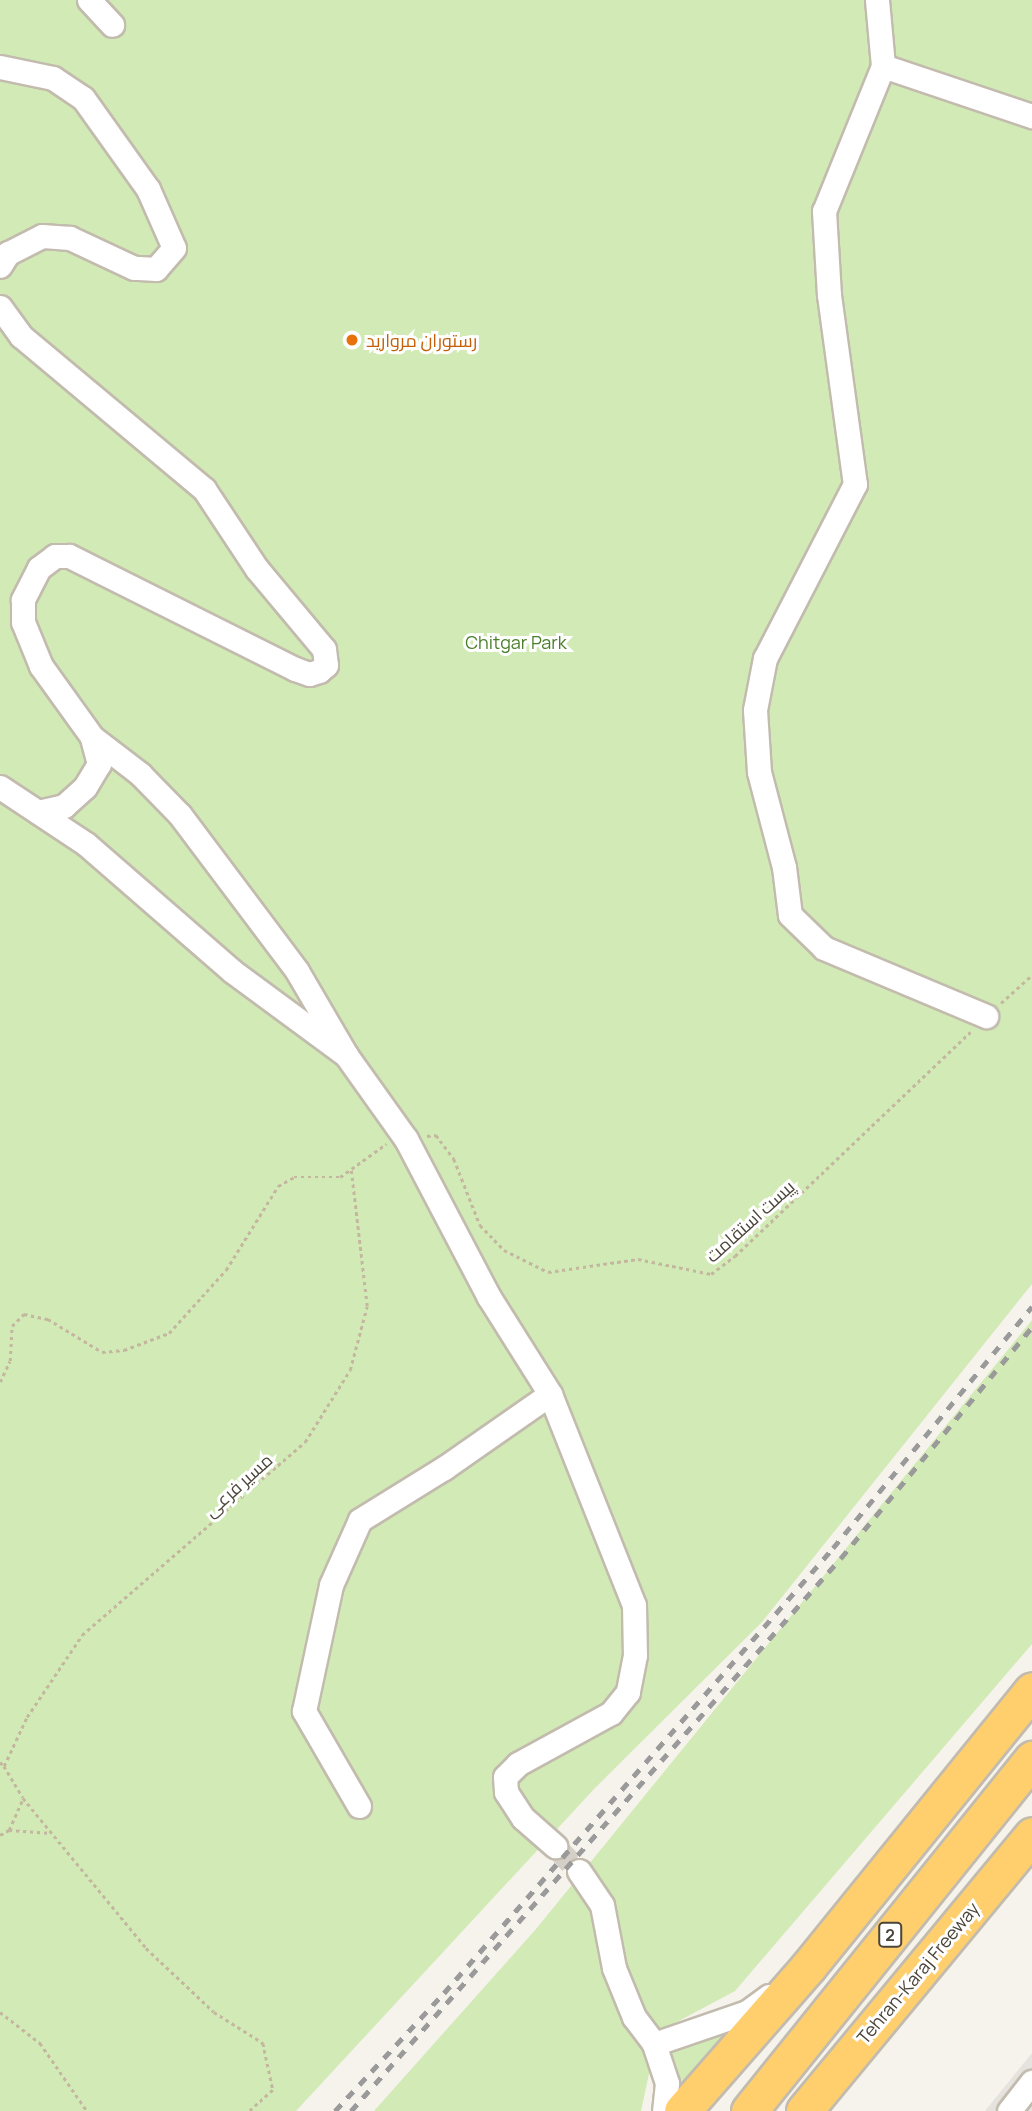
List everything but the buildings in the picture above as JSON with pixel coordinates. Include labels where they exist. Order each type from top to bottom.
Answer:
[{"type":"highway","points":[[681,2111],[808,1967],[1032,1690]]},
{"type":"highway","name":"2","points":[[749,2111],[1032,1759]]},
{"type":"highway","name":"Tehran-Karaj Freeway","points":[[804,2111],[1032,1835]]},
{"type":"street","points":[[89,0],[112,25]]},
{"type":"street","points":[[877,0],[883,66],[824,211],[829,295],[855,484],[765,658],[755,710],[760,772],[784,867],[790,915],[824,948],[986,1016]]},
{"type":"street","points":[[883,66],[1032,116]]},
{"type":"street","points":[[0,67],[53,78],[83,98],[148,189],[174,248],[156,269],[134,268],[70,238],[42,236],[8,253],[0,266]]},
{"type":"street","points":[[0,307],[21,335],[204,489],[257,569],[327,656],[320,671],[309,674],[295,669],[69,556],[55,556],[27,585],[23,622],[41,666],[92,737],[140,774],[180,816],[297,971],[346,1055],[406,1139],[489,1297],[550,1394],[634,1605],[635,1655],[628,1692],[611,1713],[518,1764],[505,1777],[506,1792],[523,1818],[555,1846]]},
{"type":"street","points":[[38,812],[64,806],[85,787],[99,764],[92,737]]},
{"type":"street","points":[[0,787],[86,844],[232,971],[346,1055]]},
{"type":"street","points":[[359,1806],[304,1711],[331,1584],[360,1520],[444,1468],[550,1394]]},
{"type":"street","points":[[579,1871],[602,1905],[614,1968],[634,2017],[654,2044],[667,2083],[664,2111]]},
{"type":"street","points":[[654,2044],[747,2012],[808,1967]]},
{"type":"street","points":[[1009,2111],[1032,2082]]},
{"type":"path","name":"پیست استقامت","points":[[0,1382],[10,1361],[12,1326],[24,1314],[48,1319],[102,1352],[124,1350],[169,1333],[226,1270],[278,1186],[293,1177],[340,1177],[390,1142],[406,1139],[436,1135],[454,1158],[480,1225],[504,1250],[548,1272],[638,1259],[711,1274],[735,1256],[1032,975]]},
{"type":"path","name":"مسیر فرعی","points":[[4,1766],[27,1717],[82,1635],[304,1442],[351,1370],[367,1306],[351,1168]]},
{"type":"path","points":[[0,1762],[23,1798],[146,1948],[214,2012],[263,2043],[273,2090],[250,2111]]},
{"type":"path","points":[[9,1830],[23,1798]]},
{"type":"path","points":[[0,1835],[9,1830],[53,1834]]},
{"type":"path","points":[[0,2012],[40,2043],[87,2111]]},
{"type":"shaded area","points":[[1032,2053],[1032,2111],[985,2111]]},
{"type":"green space","name":"Chitgar Park","points":[[0,0],[1032,0],[1032,1284],[762,1622],[595,1788],[296,2111],[0,2111]]},
{"type":"green space","points":[[1032,1320],[1032,1644],[735,1991],[658,2032],[641,2111],[374,2111],[536,1929]]},
{"type":"green space","points":[[736,2032],[681,2095],[670,2050]]},
{"type":"tunnel","points":[[555,1846],[579,1871]]},
{"type":"railway","points":[[335,2111],[444,1993],[833,1548],[1032,1307]]},
{"type":"railway","points":[[351,2111],[841,1558],[1032,1327]]},
{"type":"place","name":"رستوران مروارید","points":[[352,340]]}]
